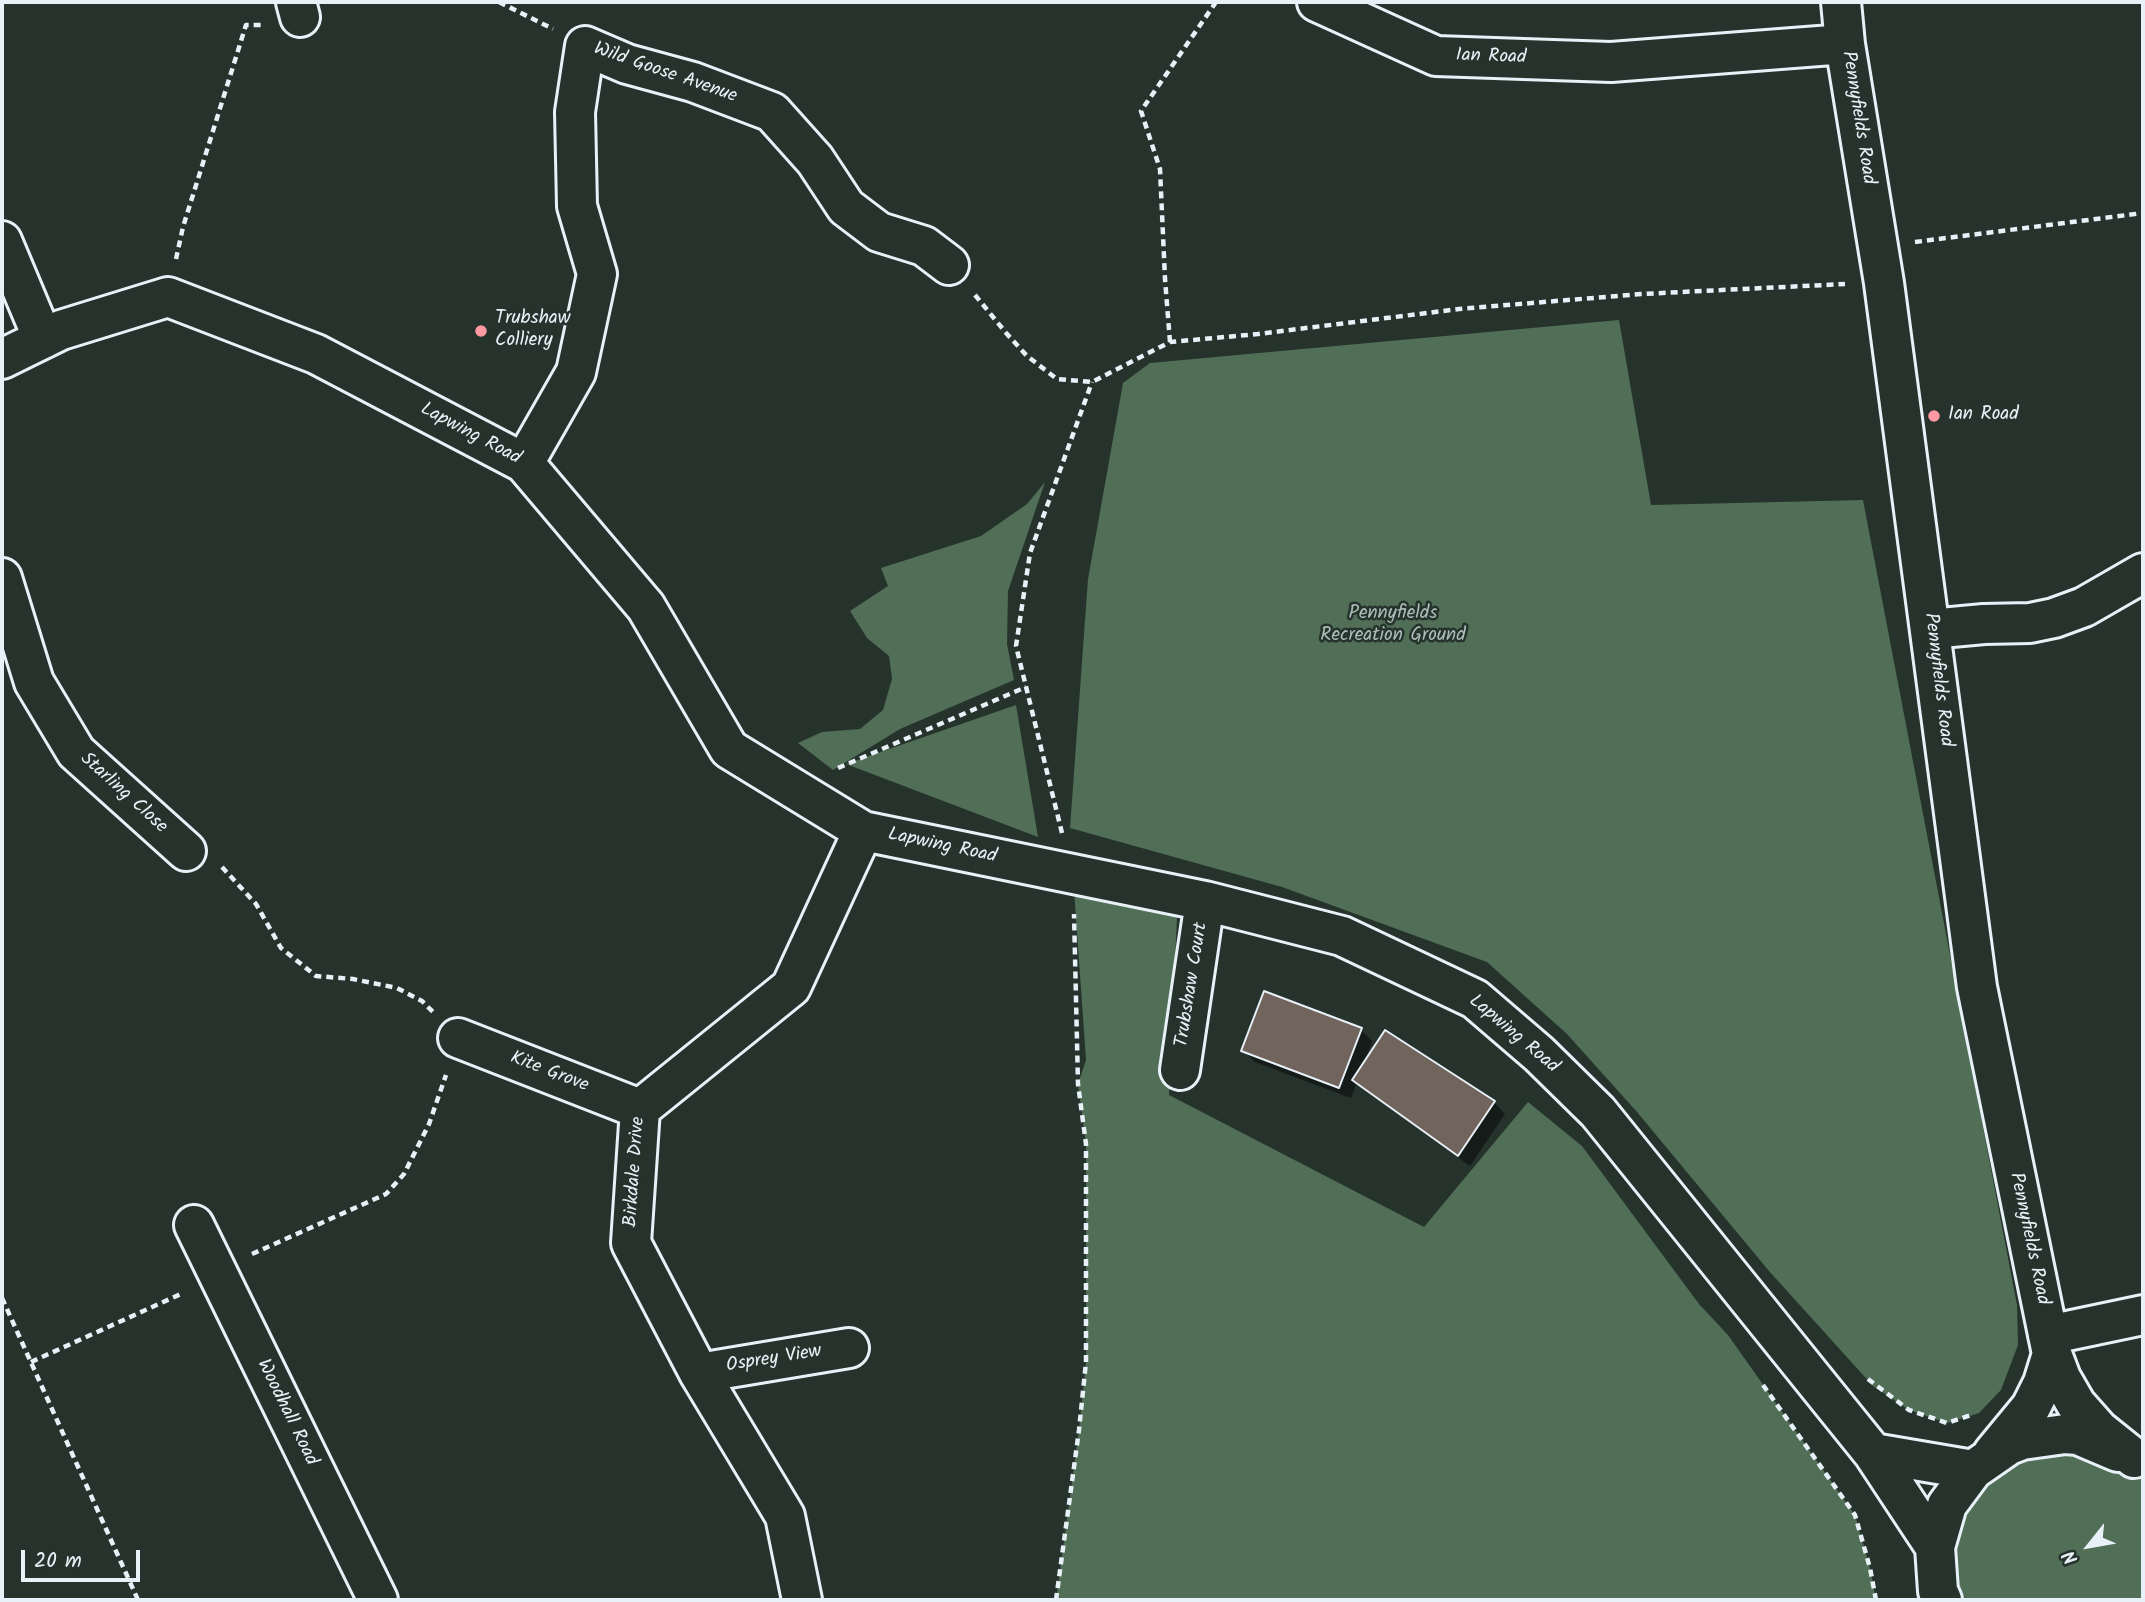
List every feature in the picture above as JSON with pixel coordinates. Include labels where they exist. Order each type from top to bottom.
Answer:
[{"type":"street","name":"Ian Road","points":[[1317,2],[1436,56],[1611,62],[1845,44]]},
{"type":"street","name":"Pennyfields Road","points":[[1841,2],[1845,44],[1881,265],[1977,987],[2050,1344],[2061,1378],[2076,1404],[2099,1430],[2139,1463]]},
{"type":"street","name":"Wild Goose Avenue","points":[[524,463],[576,372],[597,274],[577,206],[575,113],[585,46],[627,64],[692,82],[772,112],[815,160],[846,207],[879,232],[924,246],[949,265]]},
{"type":"street","points":[[2,241],[43,339]]},
{"type":"street","points":[[2,359],[61,330],[168,297]]},
{"type":"street","name":"Lapwing Road","points":[[168,297],[316,354],[524,463],[646,607],[729,749],[863,831],[1205,901],[1342,936],[1475,999],[1539,1054],[1598,1112],[1873,1453],[1935,1547]]},
{"type":"street","points":[[1930,629],[1984,624],[2030,624],[2054,618],[2084,607],[2143,573]]},
{"type":"street","name":"Starling Close","points":[[2,578],[34,682],[76,752],[186,851]]},
{"type":"street","name":"Birkdale Drive","points":[[802,1600],[785,1516],[699,1373],[631,1243],[640,1109],[791,987],[863,831]]},
{"type":"street","name":"Trubshaw Court","points":[[1180,1070],[1205,901]]},
{"type":"street","name":"Kite Grove","points":[[458,1038],[640,1109]]},
{"type":"street","name":"Woodhall Road","points":[[194,1225],[378,1600]]},
{"type":"street","points":[[2050,1344],[2143,1315]]},
{"type":"street","name":"Pennyfields Road","points":[[1935,1547],[1947,1504],[2031,1407],[2043,1384],[2050,1344]]},
{"type":"street","name":"Osprey View","points":[[699,1373],[849,1348]]},
{"type":"street","points":[[1873,1453],[1981,1464],[2009,1445],[2022,1440],[2065,1434],[2078,1435],[2139,1463]]},
{"type":"street","points":[[1935,1547],[1939,1597]]},
{"type":"path","points":[[499,2],[585,46]]},
{"type":"path","points":[[1170,342],[1164,279],[1160,169],[1141,111],[1216,2]]},
{"type":"path","points":[[168,297],[183,227],[246,25],[286,24],[298,9]]},
{"type":"path","points":[[949,265],[1027,356],[1056,379],[1093,382],[1170,342],[1460,309],[1640,294],[1881,265],[2143,213]]},
{"type":"path","points":[[1056,1600],[1086,1363],[1086,1144],[1078,1084],[1073,875],[1016,646],[1030,553],[1093,382]]},
{"type":"path","points":[[792,787],[1026,687]]},
{"type":"path","points":[[31,1362],[386,1194],[404,1174],[429,1124],[458,1038],[422,1001],[397,988],[353,979],[316,976],[281,948],[256,904],[220,864],[186,851]]},
{"type":"path","points":[[2,1298],[138,1600]]},
{"type":"path","points":[[1864,1377],[1909,1410],[1947,1423],[1979,1412]]},
{"type":"path","points":[[1760,1380],[1855,1515],[1876,1600]]},
{"type":"green space","name":"Pennyfields Recreation Ground","points":[[1619,320],[1651,505],[1863,500],[2017,1305],[2018,1345],[2001,1390],[1979,1413],[1947,1423],[1909,1410],[1873,1386],[1769,1271],[1637,1112],[1567,1034],[1487,962],[1282,887],[1070,828],[1088,579],[1123,383],[1150,363]]},
{"type":"green space","points":[[1045,482],[1008,591],[1007,644],[1014,680],[900,729],[833,770],[798,743],[822,732],[860,729],[883,710],[892,679],[889,656],[867,638],[850,611],[888,586],[881,568],[981,536],[1027,504]]},
{"type":"green space","points":[[1016,705],[1038,837],[846,764]]},
{"type":"green space","points":[[1073,875],[1178,895],[1169,1095],[1424,1227],[1528,1102],[1582,1146],[1699,1304],[1728,1335],[1855,1515],[1876,1600],[1056,1600],[1086,1362],[1086,1144],[1078,1084],[1086,1060]]},
{"type":"green space","points":[[2022,1440],[2143,1468],[2143,1600],[1942,1600],[1947,1505]]},
{"type":"building","points":[[1264,991],[1362,1028],[1339,1088],[1241,1051]]},
{"type":"building","points":[[1385,1030],[1495,1101],[1458,1156],[1352,1080]]},
{"type":"place","name":"Trubshaw Colliery","points":[[481,331]]},
{"type":"place","name":"Ian Road","points":[[1934,416]]}]
